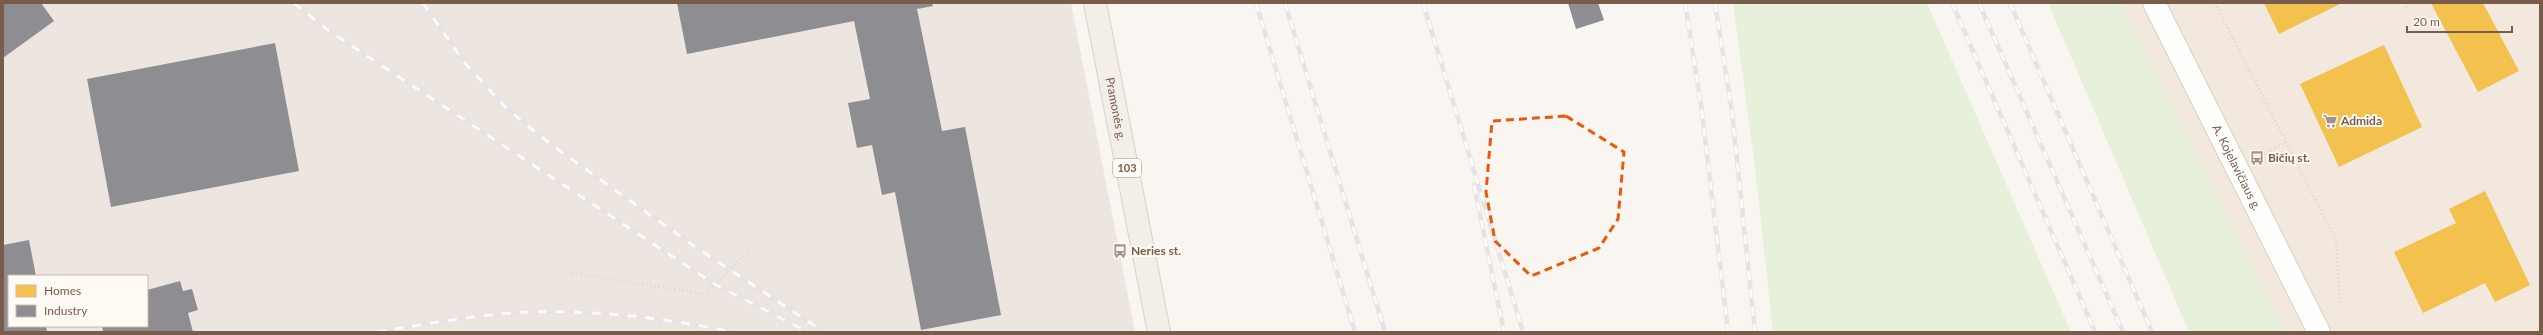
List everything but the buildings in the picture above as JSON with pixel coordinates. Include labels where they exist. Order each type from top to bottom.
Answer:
[{"type":"main road","name":"Pramonės g.","points":[[1094,3],[1159,332]]},
{"type":"street","name":"A. Kojelavičiaus g.","points":[[2154,3],[2319,332]]},
{"type":"path","points":[[2215,3],[2336,240],[2340,308]]},
{"type":"path","points":[[2406,7],[2413,3]]},
{"type":"path","points":[[572,273],[705,294],[756,244]]},
{"type":"highlighted area","points":[[1566,116],[1624,152],[1618,219],[1599,248],[1531,276],[1495,241],[1486,192],[1492,121]]},
{"type":"shaded area","points":[[3,3],[1071,3],[1135,332],[3,332]]},
{"type":"shaded area","points":[[2122,3],[2540,3],[2540,332],[2286,332]]},
{"type":"green space","points":[[1733,3],[1927,3],[2071,332],[1773,332],[1754,159]]},
{"type":"green space","points":[[2048,3],[2122,3],[2286,332],[2189,332]]},
{"type":"railway","points":[[294,3],[329,31],[716,285],[808,332]]},
{"type":"railway","points":[[423,3],[464,62],[507,109],[553,146],[694,246],[824,332]]},
{"type":"railway","points":[[1256,3],[1355,332]]},
{"type":"railway","points":[[1285,3],[1385,332]]},
{"type":"railway","points":[[1423,3],[1523,332]]},
{"type":"railway","points":[[1685,3],[1702,112],[1728,332]]},
{"type":"railway","points":[[1715,3],[1732,112],[1755,332]]},
{"type":"railway","points":[[1952,3],[2095,332]]},
{"type":"railway","points":[[1979,3],[2123,332]]},
{"type":"railway","points":[[2010,3],[2152,332]]},
{"type":"railway","points":[[1474,185],[1504,332]]},
{"type":"railway","points":[[377,332],[453,320],[530,312],[581,312],[631,316],[732,332]]},
{"type":"place","name":"Admida","points":[[2330,121]]},
{"type":"place","name":"Bičių st.","points":[[2257,158]]},
{"type":"place","name":"Neries st.","points":[[1120,251]]}]
